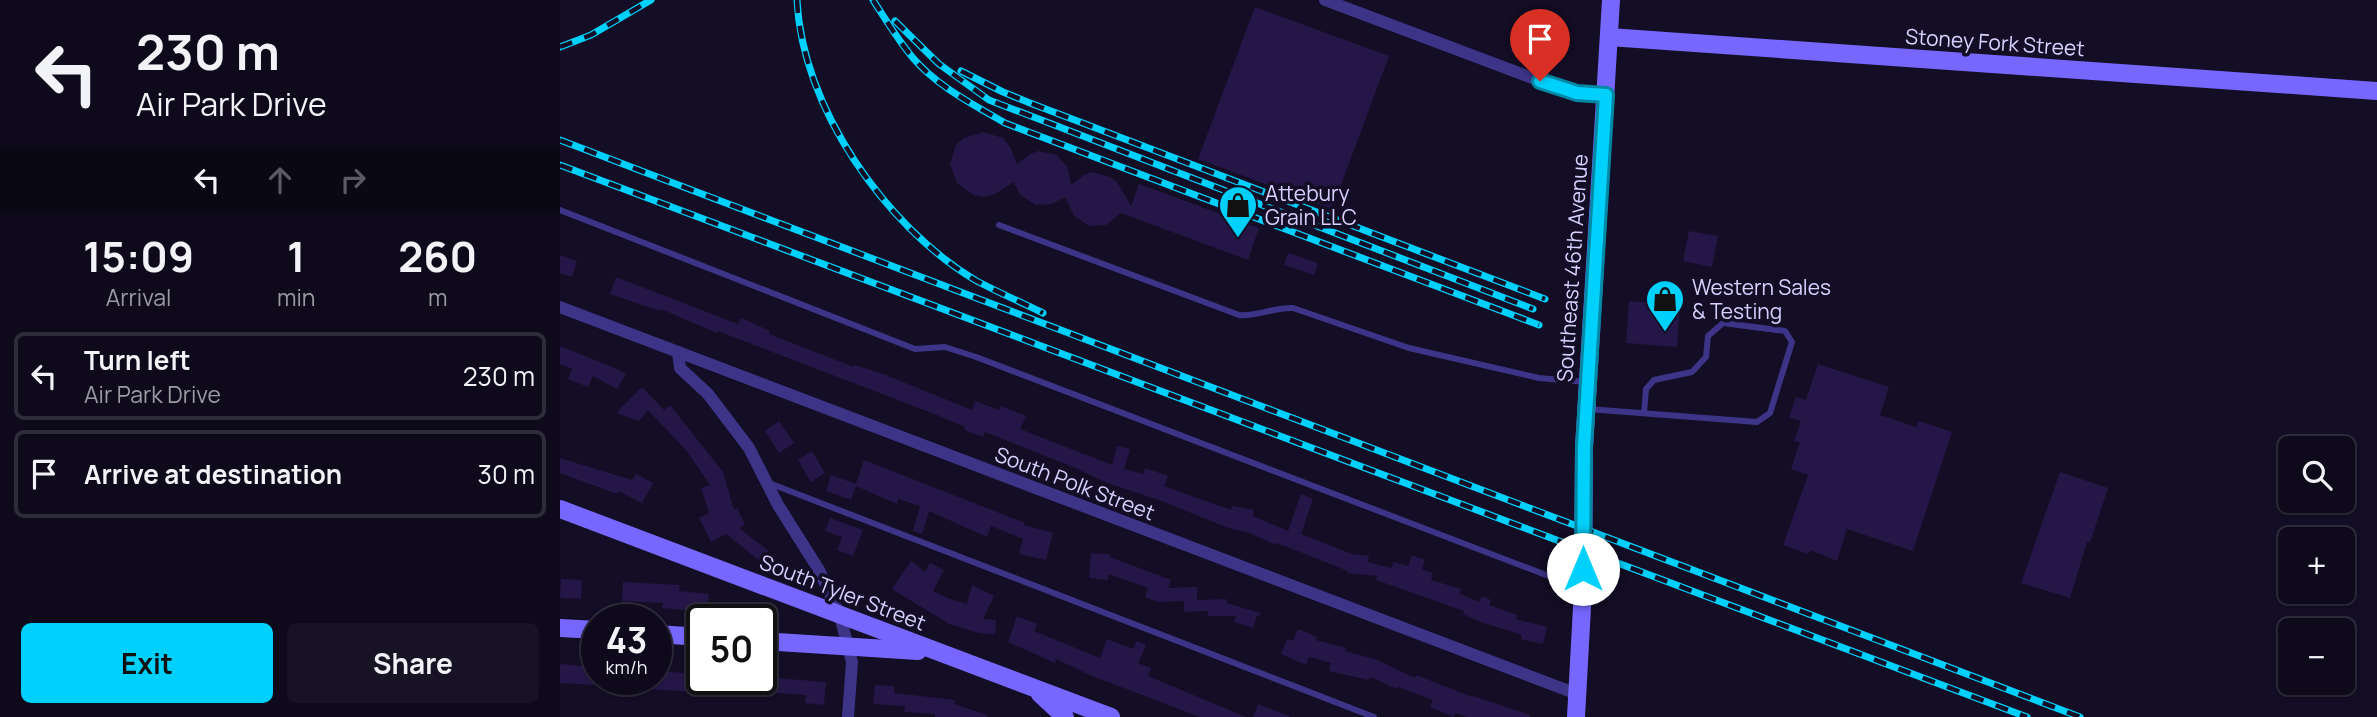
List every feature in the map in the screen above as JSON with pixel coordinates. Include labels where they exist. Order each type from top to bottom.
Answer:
[{"type":"main road","name":"Southeast 46th Avenue","points":[[1576,717],[1583,589],[1588,382],[1611,0]]},
{"type":"main road","name":"Stoney Fork Street","points":[[1609,37],[2377,91]]},
{"type":"main road","name":"South Tyler Street","points":[[560,509],[1111,717]]},
{"type":"main road","points":[[560,628],[581,629]]},
{"type":"main road","points":[[777,642],[937,652]]},
{"type":"main road","points":[[1032,687],[1065,717]]},
{"type":"street","points":[[1325,0],[1564,90],[1606,95]]},
{"type":"street","name":"South Polk Street","points":[[560,307],[1577,694]]},
{"type":"street","points":[[678,352],[680,368],[708,394],[749,448],[819,570],[840,616],[852,662],[848,717]]},
{"type":"lane","points":[[560,210],[915,349],[946,347],[976,357],[1583,589]]},
{"type":"lane","points":[[999,225],[1238,315],[1250,316],[1282,307],[1293,308],[1409,348],[1539,378],[1588,382]]},
{"type":"lane","points":[[1587,408],[1644,413],[1757,422],[1770,413],[1792,342],[1785,331],[1723,323],[1708,336],[1706,357],[1692,372],[1654,380],[1646,388],[1644,413]]},
{"type":"lane","points":[[767,483],[1374,717]]},
{"type":"building","points":[[1255,7],[1389,56],[1332,209],[1198,159]]},
{"type":"building","points":[[1521,27],[1544,37],[1535,62],[1511,52]]},
{"type":"building","points":[[983,132],[1003,138],[1017,164],[1039,151],[1057,155],[1068,168],[1071,185],[1093,172],[1110,177],[1117,182],[1131,206],[1139,184],[1259,228],[1248,260],[1121,213],[1106,225],[1089,226],[1074,216],[1065,197],[1052,204],[1036,205],[1020,195],[1014,182],[995,194],[984,197],[973,195],[957,183],[950,164],[956,145],[964,138]]},
{"type":"building","points":[[1689,231],[1718,236],[1712,267],[1683,261]]},
{"type":"building","points":[[1288,253],[1318,263],[1314,275],[1284,265]]},
{"type":"building","points":[[560,255],[577,261],[572,277],[560,273]]},
{"type":"building","points":[[616,277],[738,324],[741,318],[770,331],[769,334],[854,367],[855,365],[886,375],[972,410],[975,401],[999,410],[1001,406],[1026,416],[1020,429],[1112,465],[1117,446],[1130,449],[1124,469],[1143,474],[1145,468],[1168,476],[1164,486],[1231,510],[1232,506],[1254,510],[1253,516],[1288,531],[1301,494],[1313,499],[1301,534],[1352,554],[1369,556],[1368,562],[1392,568],[1393,562],[1408,566],[1412,555],[1425,560],[1422,569],[1433,573],[1431,580],[1461,589],[1460,594],[1479,602],[1482,596],[1491,600],[1489,605],[1517,615],[1516,619],[1547,627],[1543,644],[1521,639],[1522,635],[1481,622],[1463,614],[1464,611],[1376,580],[1377,576],[1347,573],[1348,571],[1277,543],[1276,545],[1247,532],[1228,528],[1159,500],[1107,483],[985,432],[983,437],[964,430],[965,427],[937,415],[718,331],[717,333],[661,309],[660,311],[610,294]]},
{"type":"building","points":[[1629,301],[1680,305],[1677,347],[1626,343]]},
{"type":"building","points":[[560,346],[626,374],[617,389],[593,376],[588,387],[568,379],[572,369],[560,364]]},
{"type":"building","points":[[1818,364],[1889,387],[1880,415],[1916,427],[1919,421],[1952,432],[1913,551],[1847,529],[1837,561],[1810,550],[1808,554],[1783,545],[1808,475],[1791,469],[1800,442],[1794,441],[1801,421],[1789,417],[1796,397],[1806,400]]},
{"type":"building","points":[[642,387],[664,410],[670,405],[723,472],[734,510],[737,508],[745,525],[739,528],[769,551],[761,562],[726,534],[711,542],[699,518],[709,513],[701,488],[710,485],[686,450],[648,410],[639,421],[616,413]]},
{"type":"building","points":[[779,421],[794,443],[779,453],[765,431]]},
{"type":"building","points":[[812,451],[825,473],[811,482],[798,460]]},
{"type":"building","points":[[560,458],[632,480],[636,474],[653,483],[642,503],[618,491],[617,494],[560,473]]},
{"type":"building","points":[[864,460],[1025,523],[1024,525],[1053,533],[1046,560],[1019,554],[1023,539],[991,526],[987,537],[929,511],[922,534],[913,531],[920,506],[898,499],[897,504],[856,486],[851,500],[826,491],[831,475],[856,484]]},
{"type":"building","points":[[2060,472],[2108,488],[2090,543],[2087,542],[2070,598],[2021,583]]},
{"type":"building","points":[[830,518],[863,530],[853,556],[837,550],[842,537],[825,531]]},
{"type":"building","points":[[1091,553],[1110,554],[1110,557],[1171,580],[1168,588],[1197,587],[1197,600],[1226,599],[1227,603],[1260,613],[1260,616],[1257,616],[1253,628],[1234,622],[1236,616],[1208,616],[1208,611],[1184,612],[1184,601],[1158,602],[1145,597],[1148,588],[1109,574],[1108,580],[1089,578]]},
{"type":"building","points":[[911,561],[925,572],[930,563],[944,570],[933,591],[950,599],[967,604],[972,585],[994,596],[983,619],[996,620],[995,634],[979,633],[949,624],[892,589]]},
{"type":"building","points":[[561,579],[582,580],[581,599],[560,598]]},
{"type":"building","points":[[623,582],[680,585],[679,591],[709,594],[708,604],[686,604],[686,610],[672,609],[672,604],[622,601]]},
{"type":"building","points":[[1017,616],[1037,624],[1034,631],[1100,658],[1107,639],[1133,649],[1137,641],[1146,645],[1138,663],[1151,668],[1148,676],[1246,717],[1200,717],[1092,676],[1056,659],[1055,663],[1008,642]]},
{"type":"building","points":[[1298,629],[1317,637],[1316,640],[1375,659],[1415,678],[1416,675],[1530,717],[1467,717],[1455,713],[1454,717],[1430,707],[1433,700],[1398,687],[1397,689],[1370,677],[1369,680],[1329,671],[1331,663],[1309,657],[1306,665],[1281,654],[1287,639],[1293,641]]},
{"type":"building","points":[[560,664],[581,666],[581,684],[560,683]]},
{"type":"building","points":[[672,672],[686,673],[686,691],[672,690]]},
{"type":"building","points":[[777,678],[826,682],[824,705],[805,703],[806,695],[777,693]]},
{"type":"building","points":[[875,685],[894,686],[894,693],[955,700],[954,704],[987,717],[935,717],[935,714],[904,712],[905,706],[873,704]]},
{"type":"building","points":[[1258,704],[1289,716],[1289,717],[1253,717]]},
{"type":"railway","points":[[560,47],[591,35],[651,0]]},
{"type":"railway","points":[[797,0],[802,41],[814,81],[854,160],[880,196],[910,229],[942,257],[975,280],[1043,313]]},
{"type":"railway","points":[[873,0],[902,44],[933,78],[1005,123],[1539,325]]},
{"type":"railway","points":[[895,21],[939,64],[989,100],[1533,309]]},
{"type":"railway","points":[[961,71],[1030,103],[1545,299]]},
{"type":"railway","points":[[560,140],[2080,717]]},
{"type":"railway","points":[[560,165],[2027,717]]},
{"type":"place","name":"Attebury Grain LLC","points":[[1238,239]]},
{"type":"place","name":"Western Sales & Testing","points":[[1665,333]]},
{"type":"route","points":[[1540,81],[1577,93],[1606,95],[1584,447],[1583,569]]}]
